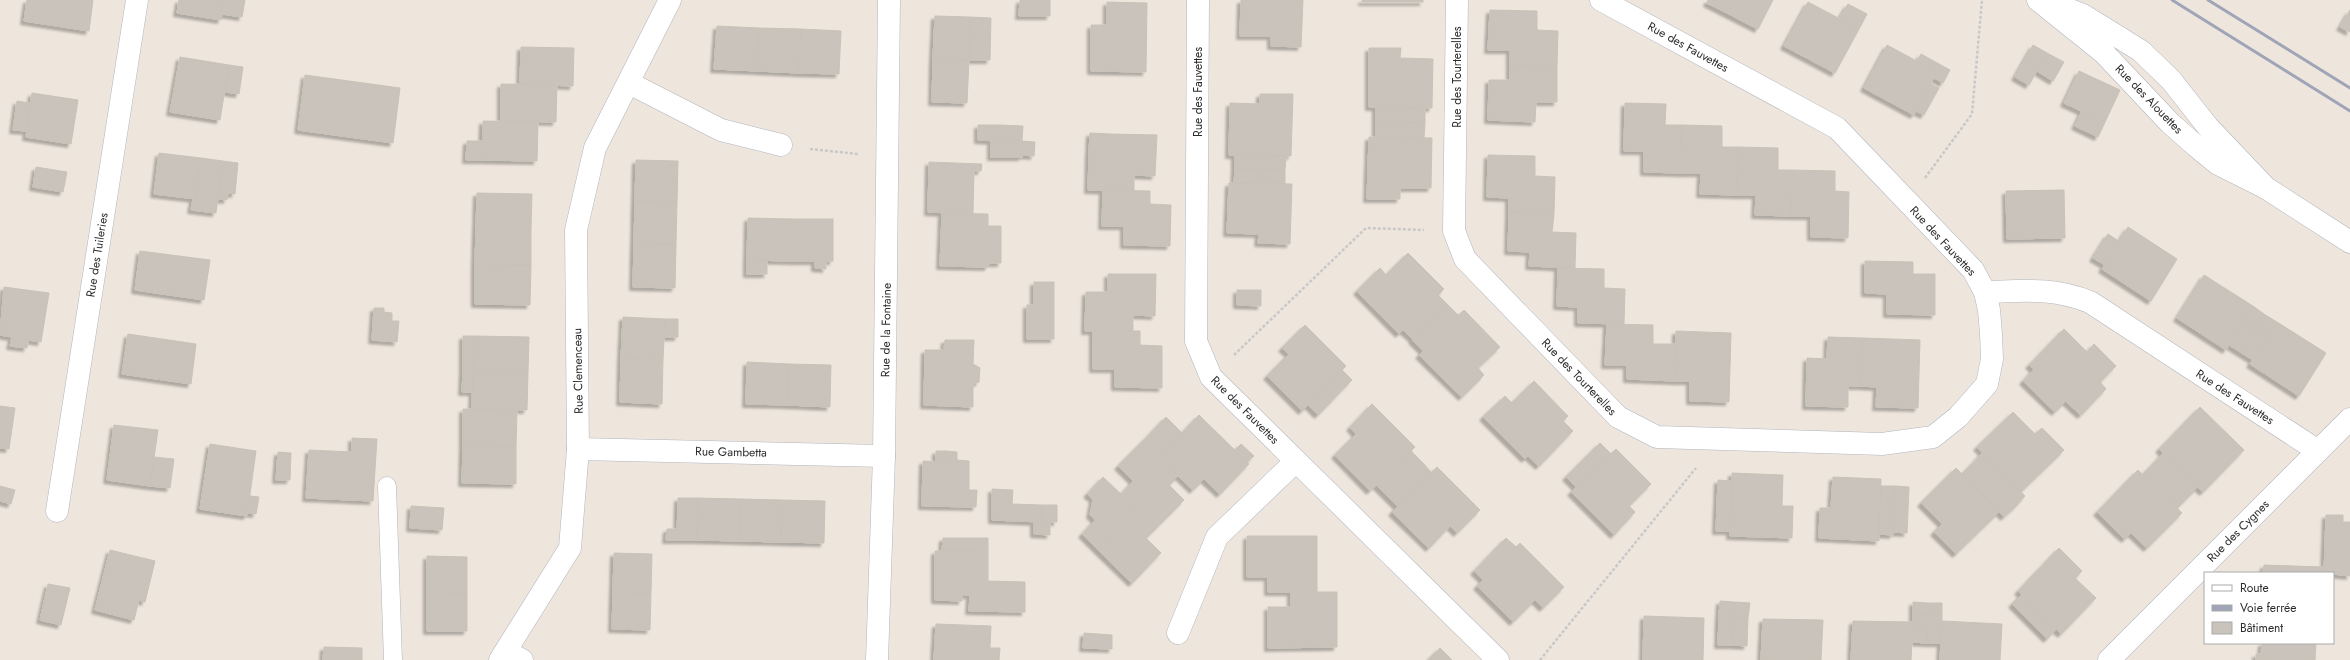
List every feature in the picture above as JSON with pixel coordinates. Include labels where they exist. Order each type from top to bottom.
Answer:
[{"type":"street","name":"Rue des Tuileries","points":[[57,511],[137,0]]},
{"type":"street","name":"Rue Clemenceau","points":[[509,657],[570,548],[578,449],[576,230],[595,148],[670,0]]},
{"type":"street","name":"Rue de la Fontaine","points":[[877,660],[884,456],[888,0]]},
{"type":"street","name":"Rue des Fauvettes","points":[[1198,0],[1196,341],[1211,377],[1498,660]]},
{"type":"street","name":"Rue des Tourterelles","points":[[1457,0],[1454,231],[1465,259],[1618,417],[1657,437],[1882,444],[1933,437],[1958,416],[1987,384],[1992,359],[1989,310],[1985,292]]},
{"type":"street","name":"Rue des Fauvettes","points":[[1601,0],[1837,128],[1973,270],[1985,292],[2048,290],[2070,294],[2090,302],[2318,450]]},
{"type":"street","name":"Rue des Alouettes","points":[[2038,0],[2104,53],[2170,124],[2218,164],[2266,188],[2350,242]]},
{"type":"street","name":"Rue des Alouettes","points":[[2044,0],[2083,15],[2141,51],[2172,80],[2208,126],[2266,188]]},
{"type":"street","points":[[629,83],[721,130],[781,145]]},
{"type":"street","name":"Rue des Cygnes","points":[[2109,660],[2350,419]]},
{"type":"street","name":"Rue Gambetta","points":[[578,449],[884,456]]},
{"type":"street","points":[[1178,633],[1217,537],[1296,461]]},
{"type":"lane","points":[[387,486],[393,660]]},
{"type":"path","points":[[1908,203],[1972,114],[1982,0]]},
{"type":"path","points":[[781,145],[842,154],[887,154]]},
{"type":"path","points":[[1211,377],[1366,228],[1454,231]]},
{"type":"path","points":[[1540,660],[1720,439]]},
{"type":"building","points":[[27,0],[93,0],[89,31],[24,21]]},
{"type":"building","points":[[179,0],[224,0],[221,20],[177,13]]},
{"type":"building","points":[[224,0],[245,0],[242,17],[222,14]]},
{"type":"building","points":[[1020,0],[1050,0],[1050,16],[1019,16]]},
{"type":"building","points":[[1241,0],[1303,0],[1301,47],[1271,46],[1271,36],[1240,36]]},
{"type":"building","points":[[1362,0],[1423,0],[1423,2],[1362,2]]},
{"type":"building","points":[[1708,0],[1773,0],[1758,29],[1707,3]]},
{"type":"building","points":[[1107,2],[1147,3],[1146,72],[1091,71],[1091,25],[1107,25]]},
{"type":"building","points":[[1808,2],[1859,29],[1835,73],[1784,46]]},
{"type":"building","points":[[1848,4],[1867,14],[1859,29],[1839,19]]},
{"type":"building","points":[[1490,10],[1537,11],[1537,30],[1558,31],[1557,67],[1510,66],[1510,50],[1488,50]]},
{"type":"building","points":[[2350,10],[2350,32],[2340,27]]},
{"type":"building","points":[[935,16],[970,17],[969,60],[933,58]]},
{"type":"building","points":[[970,17],[991,18],[990,60],[969,60]]},
{"type":"building","points":[[717,26],[759,28],[758,71],[714,69]]},
{"type":"building","points":[[759,28],[801,29],[799,73],[758,71]]},
{"type":"building","points":[[801,29],[841,31],[839,74],[799,73]]},
{"type":"building","points":[[1887,45],[1937,72],[1914,115],[1864,88]]},
{"type":"building","points":[[2033,45],[2047,53],[2029,85],[2015,77]]},
{"type":"building","points":[[521,47],[574,48],[573,86],[520,84]]},
{"type":"building","points":[[1369,48],[1401,48],[1400,58],[1433,59],[1432,108],[1369,107]]},
{"type":"building","points":[[2047,53],[2064,62],[2053,81],[2037,71]]},
{"type":"building","points":[[1921,54],[1950,70],[1943,83],[1934,78],[1937,72],[1917,61]]},
{"type":"building","points":[[180,57],[229,65],[220,120],[170,112]]},
{"type":"building","points":[[933,58],[969,60],[967,103],[932,102]]},
{"type":"building","points":[[229,65],[243,67],[239,94],[225,92]]},
{"type":"building","points":[[1510,66],[1557,67],[1557,102],[1536,102],[1535,122],[1488,120],[1489,80],[1510,80]]},
{"type":"building","points":[[2079,71],[2120,90],[2105,122],[2064,103]]},
{"type":"building","points":[[305,75],[400,88],[393,143],[298,130]]},
{"type":"building","points":[[501,84],[557,85],[556,122],[501,121]]},
{"type":"building","points":[[1931,84],[1939,88],[1924,115],[1916,111]]},
{"type":"building","points":[[32,93],[78,100],[71,144],[26,137]]},
{"type":"building","points":[[1260,94],[1293,94],[1291,156],[1229,155],[1230,103],[1260,104]]},
{"type":"building","points":[[17,101],[30,103],[26,131],[13,130]]},
{"type":"building","points":[[1625,103],[1666,104],[1665,125],[1681,125],[1680,173],[1644,172],[1644,151],[1624,151]]},
{"type":"building","points":[[1376,107],[1425,108],[1425,123],[1376,122]]},
{"type":"building","points":[[2082,111],[2105,122],[2098,137],[2075,126]]},
{"type":"building","points":[[483,121],[538,122],[537,161],[482,160]]},
{"type":"building","points":[[1376,122],[1425,123],[1424,138],[1376,137]]},
{"type":"building","points":[[978,125],[999,125],[999,141],[978,140]]},
{"type":"building","points":[[999,125],[1023,126],[1022,141],[999,141]]},
{"type":"building","points":[[1681,125],[1722,126],[1722,147],[1738,147],[1737,195],[1700,194],[1701,173],[1680,173]]},
{"type":"building","points":[[1090,133],[1110,134],[1110,153],[1089,153]]},
{"type":"building","points":[[1110,134],[1157,135],[1155,176],[1134,175],[1134,191],[1088,190],[1089,153],[1110,153]]},
{"type":"building","points":[[1369,137],[1432,138],[1431,188],[1400,188],[1400,199],[1367,199]]},
{"type":"building","points":[[467,141],[482,141],[482,160],[466,160]]},
{"type":"building","points":[[991,141],[1022,141],[1022,157],[991,157]]},
{"type":"building","points":[[1022,141],[1035,142],[1034,156],[1022,155]]},
{"type":"building","points":[[1738,147],[1778,148],[1778,170],[1792,170],[1791,216],[1755,215],[1756,195],[1737,195]]},
{"type":"building","points":[[159,153],[201,158],[196,199],[154,194]]},
{"type":"building","points":[[1235,155],[1286,156],[1285,170],[1235,169]]},
{"type":"building","points":[[1488,155],[1535,156],[1535,176],[1555,177],[1554,214],[1509,212],[1509,198],[1487,197]]},
{"type":"building","points":[[201,158],[223,161],[216,213],[191,210],[193,199],[196,199]]},
{"type":"building","points":[[636,160],[678,161],[677,202],[635,201]]},
{"type":"building","points":[[223,161],[238,163],[235,194],[228,193],[227,200],[218,199]]},
{"type":"building","points":[[929,162],[982,164],[981,171],[974,171],[973,214],[928,212]]},
{"type":"building","points":[[36,167],[67,172],[63,192],[33,187]]},
{"type":"building","points":[[1235,169],[1285,170],[1285,184],[1234,183]]},
{"type":"building","points":[[1792,170],[1835,171],[1835,191],[1849,192],[1848,238],[1811,237],[1811,216],[1791,216]]},
{"type":"building","points":[[1229,183],[1292,184],[1290,244],[1258,243],[1259,234],[1227,233]]},
{"type":"building","points":[[1103,190],[1150,191],[1150,204],[1171,205],[1170,246],[1124,245],[1124,226],[1102,226]]},
{"type":"building","points":[[2064,190],[2065,238],[2007,239],[2006,191]]},
{"type":"building","points":[[477,193],[532,194],[531,229],[476,229]]},
{"type":"building","points":[[635,201],[677,202],[676,244],[634,243]]},
{"type":"building","points":[[1509,212],[1554,214],[1552,232],[1576,233],[1575,268],[1529,266],[1530,252],[1508,251]]},
{"type":"building","points":[[942,213],[988,214],[988,226],[1001,226],[1001,263],[989,263],[988,267],[940,266]]},
{"type":"building","points":[[748,218],[792,219],[792,261],[747,260]]},
{"type":"building","points":[[792,219],[833,219],[833,261],[792,261]]},
{"type":"building","points":[[2128,227],[2177,259],[2151,301],[2102,269]]},
{"type":"building","points":[[476,229],[531,229],[531,265],[475,264]]},
{"type":"building","points":[[2108,234],[2120,242],[2105,265],[2093,258]]},
{"type":"building","points":[[634,243],[676,244],[675,288],[633,287]]},
{"type":"building","points":[[140,251],[210,260],[204,300],[135,290]]},
{"type":"building","points":[[1408,253],[1444,289],[1399,334],[1357,291],[1380,268],[1386,275]]},
{"type":"building","points":[[747,260],[767,260],[767,274],[747,274]]},
{"type":"building","points":[[815,261],[826,261],[826,269],[815,268]]},
{"type":"building","points":[[1865,261],[1913,262],[1913,274],[1935,274],[1935,315],[1887,314],[1887,294],[1865,293]]},
{"type":"building","points":[[475,264],[531,265],[530,305],[475,304]]},
{"type":"building","points":[[1558,268],[1604,269],[1604,288],[1625,289],[1624,324],[1578,323],[1578,307],[1557,306]]},
{"type":"building","points":[[1108,274],[1156,274],[1155,316],[1133,315],[1133,331],[1085,331],[1086,292],[1108,292]]},
{"type":"building","points":[[2204,275],[2253,306],[2226,350],[2177,318]]},
{"type":"building","points":[[1034,282],[1054,282],[1054,295],[1034,295]]},
{"type":"building","points":[[4,287],[49,293],[41,342],[28,340],[27,348],[10,346],[12,337],[0,335]]},
{"type":"building","points":[[1237,290],[1261,290],[1261,306],[1237,305]]},
{"type":"building","points":[[1034,295],[1054,295],[1054,339],[1027,339],[1027,322],[1034,322]]},
{"type":"building","points":[[1438,295],[1448,305],[1413,339],[1403,330]]},
{"type":"building","points":[[1027,305],[1034,305],[1034,322],[1027,322]]},
{"type":"building","points":[[1448,305],[1459,316],[1423,351],[1412,340]]},
{"type":"building","points":[[2253,306],[2264,314],[2254,329],[2244,321]]},
{"type":"building","points":[[374,308],[384,308],[384,312],[392,313],[392,321],[399,321],[397,342],[372,340]]},
{"type":"building","points":[[1464,310],[1500,347],[1478,368],[1484,375],[1462,397],[1419,355]]},
{"type":"building","points":[[2264,314],[2277,322],[2268,337],[2254,329]]},
{"type":"building","points":[[623,317],[665,319],[663,360],[621,359]]},
{"type":"building","points":[[665,319],[678,319],[678,337],[664,337]]},
{"type":"building","points":[[2244,321],[2254,329],[2240,352],[2229,345]]},
{"type":"building","points":[[2277,322],[2326,353],[2299,396],[2250,364]]},
{"type":"building","points":[[1607,324],[1653,325],[1653,344],[1676,344],[1675,381],[1627,379],[1627,365],[1605,365]]},
{"type":"building","points":[[1305,325],[1346,366],[1302,411],[1267,376],[1289,354],[1282,348]]},
{"type":"building","points":[[2064,329],[2087,352],[2094,344],[2116,366],[2074,409],[2029,365]]},
{"type":"building","points":[[2254,329],[2268,337],[2253,360],[2240,352]]},
{"type":"building","points":[[1093,331],[1140,331],[1140,345],[1162,346],[1162,388],[1115,387],[1115,369],[1093,369]]},
{"type":"building","points":[[1676,331],[1731,333],[1729,402],[1690,401],[1690,381],[1675,381]]},
{"type":"building","points":[[128,334],[196,344],[191,384],[122,374]]},
{"type":"building","points":[[463,336],[474,336],[473,371],[463,371]]},
{"type":"building","points":[[474,336],[529,337],[528,372],[473,371]]},
{"type":"building","points":[[1828,337],[1863,338],[1861,386],[1848,386],[1848,407],[1806,406],[1807,358],[1827,359]]},
{"type":"building","points":[[1863,338],[1920,340],[1918,408],[1876,407],[1877,387],[1861,386]]},
{"type":"building","points":[[945,340],[974,340],[973,364],[980,368],[979,382],[973,384],[973,407],[924,405],[925,350],[944,350]]},
{"type":"building","points":[[621,359],[663,360],[662,404],[620,402]]},
{"type":"building","points":[[747,362],[789,364],[788,405],[746,404]]},
{"type":"building","points":[[789,364],[831,365],[830,407],[788,405]]},
{"type":"building","points":[[2034,369],[2066,401],[2055,412],[2023,381]]},
{"type":"building","points":[[1342,370],[1352,380],[1318,415],[1308,405]]},
{"type":"building","points":[[463,371],[473,371],[472,392],[462,392]]},
{"type":"building","points":[[473,371],[528,372],[527,410],[472,409]]},
{"type":"building","points":[[1534,381],[1568,416],[1525,459],[1483,417],[1505,396],[1512,403]]},
{"type":"building","points":[[2100,382],[2106,389],[2081,415],[2074,409]]},
{"type":"building","points":[[1372,404],[1415,447],[1370,491],[1335,455],[1356,434],[1350,427]]},
{"type":"building","points":[[0,406],[15,408],[9,449],[0,448]]},
{"type":"building","points":[[2200,407],[2244,450],[2203,492],[2159,449]]},
{"type":"building","points":[[463,409],[517,410],[516,447],[463,446]]},
{"type":"building","points":[[2013,412],[2035,434],[2042,428],[2064,450],[2021,492],[1977,447]]},
{"type":"building","points":[[1199,415],[1249,464],[1220,494],[1204,479],[1193,490],[1159,457]]},
{"type":"building","points":[[1166,417],[1182,433],[1159,457],[1143,441]]},
{"type":"building","points":[[1563,421],[1573,431],[1539,466],[1528,456]]},
{"type":"building","points":[[114,425],[158,430],[150,486],[107,480]]},
{"type":"building","points":[[352,438],[377,439],[373,501],[306,498],[309,450],[352,452]]},
{"type":"building","points":[[1143,441],[1178,476],[1169,485],[1184,500],[1156,528],[1121,494],[1133,481],[1118,466]]},
{"type":"building","points":[[1600,443],[1611,454],[1577,488],[1566,477]]},
{"type":"building","points":[[210,444],[256,451],[247,516],[200,509]]},
{"type":"building","points":[[1241,444],[1254,456],[1247,462],[1235,450]]},
{"type":"building","points":[[463,446],[516,447],[516,484],[462,483]]},
{"type":"building","points":[[1616,449],[1651,484],[1629,506],[1635,512],[1614,535],[1571,492]]},
{"type":"building","points":[[936,451],[946,451],[945,462],[936,461]]},
{"type":"building","points":[[946,451],[957,452],[957,460],[969,461],[969,490],[977,490],[976,507],[922,506],[923,461],[945,462]]},
{"type":"building","points":[[1411,451],[1422,462],[1387,496],[1376,485]]},
{"type":"building","points":[[278,452],[291,453],[290,480],[276,480]]},
{"type":"building","points":[[1982,453],[2015,486],[2005,497],[1972,464]]},
{"type":"building","points":[[2163,453],[2198,487],[2188,497],[2154,463]]},
{"type":"building","points":[[154,457],[174,459],[170,488],[150,486]]},
{"type":"building","points":[[1422,462],[1431,472],[1397,506],[1387,496]]},
{"type":"building","points":[[2154,463],[2188,497],[2177,508],[2143,474]]},
{"type":"building","points":[[1972,464],[2005,497],[1995,507],[1962,474]]},
{"type":"building","points":[[1437,467],[1480,510],[1457,533],[1450,526],[1429,548],[1392,512]]},
{"type":"building","points":[[1956,468],[1999,512],[1956,554],[1934,532],[1942,524],[1921,503]]},
{"type":"building","points":[[2138,470],[2182,513],[2147,548],[2125,527],[2118,533],[2097,512]]},
{"type":"building","points":[[1732,473],[1783,475],[1782,506],[1793,506],[1792,538],[1730,536]]},
{"type":"building","points":[[1103,477],[1121,494],[1095,520],[1090,515],[1093,499],[1087,494]]},
{"type":"building","points":[[1833,477],[1881,479],[1879,541],[1819,538],[1820,508],[1831,508]]},
{"type":"building","points":[[1718,480],[1732,481],[1730,531],[1716,531]]},
{"type":"building","points":[[0,486],[15,490],[11,504],[0,501]]},
{"type":"building","points":[[1881,486],[1895,486],[1893,535],[1879,534]]},
{"type":"building","points":[[1895,486],[1909,487],[1907,533],[1893,532]]},
{"type":"building","points":[[2015,486],[2025,496],[2015,507],[2005,497]]},
{"type":"building","points":[[992,489],[1013,490],[1012,504],[1042,505],[1041,522],[992,520]]},
{"type":"building","points":[[1121,494],[1156,528],[1146,538],[1161,553],[1132,583],[1098,550],[1111,536],[1095,520]]},
{"type":"building","points":[[250,496],[259,497],[256,514],[247,513]]},
{"type":"building","points":[[2005,497],[2015,507],[2004,517],[1995,507]]},
{"type":"building","points":[[678,498],[698,498],[697,540],[677,540]]},
{"type":"building","points":[[698,498],[741,499],[740,541],[697,540]]},
{"type":"building","points":[[741,499],[782,500],[781,542],[740,541]]},
{"type":"building","points":[[782,500],[825,501],[824,543],[781,542]]},
{"type":"building","points":[[1042,505],[1057,505],[1057,522],[1041,522]]},
{"type":"building","points":[[411,506],[444,508],[442,530],[410,528]]},
{"type":"building","points":[[2326,515],[2343,515],[2343,522],[2350,522],[2350,576],[2334,574],[2334,572],[2324,572]]},
{"type":"building","points":[[1095,520],[1111,536],[1098,550],[1082,534]]},
{"type":"building","points":[[1034,521],[1050,522],[1050,535],[1034,534]]},
{"type":"building","points":[[2125,527],[2131,533],[2125,539],[2118,533]]},
{"type":"building","points":[[667,529],[678,529],[677,540],[666,540]]},
{"type":"building","points":[[1247,536],[1317,536],[1317,592],[1268,592],[1268,577],[1247,577]]},
{"type":"building","points":[[943,538],[961,538],[961,551],[942,551]]},
{"type":"building","points":[[961,538],[988,538],[988,552],[961,551]]},
{"type":"building","points":[[1506,538],[1516,547],[1483,580],[1474,571]]},
{"type":"building","points":[[1520,543],[1564,587],[1543,608],[1535,600],[1513,622],[1477,586]]},
{"type":"building","points":[[2059,548],[2082,571],[2075,578],[2096,598],[2061,634],[2018,591]]},
{"type":"building","points":[[110,550],[155,561],[145,602],[139,600],[134,620],[95,610]]},
{"type":"building","points":[[935,551],[988,552],[988,581],[1025,582],[1025,612],[969,611],[970,595],[962,595],[962,601],[935,600]]},
{"type":"building","points":[[614,553],[652,554],[651,593],[613,592]]},
{"type":"building","points":[[427,556],[467,557],[467,593],[427,592]]},
{"type":"building","points":[[2264,565],[2324,567],[2324,572],[2263,572]]},
{"type":"building","points":[[48,584],[70,588],[61,625],[40,620]]},
{"type":"building","points":[[427,592],[467,593],[467,631],[427,631]]},
{"type":"building","points":[[613,592],[651,593],[650,630],[612,629]]},
{"type":"building","points":[[1291,592],[1337,592],[1337,647],[1268,648],[1268,607],[1291,607]]},
{"type":"building","points":[[2021,595],[2056,629],[2047,639],[2012,604]]},
{"type":"building","points":[[1720,601],[1735,602],[1734,617],[1719,616]]},
{"type":"building","points":[[1735,602],[1750,603],[1748,618],[1734,617]]},
{"type":"building","points":[[1913,602],[1928,603],[1928,615],[1913,614]]},
{"type":"building","points":[[1928,603],[1942,603],[1942,616],[1928,615]]},
{"type":"building","points":[[1913,614],[1928,615],[1927,643],[1912,642]]},
{"type":"building","points":[[1928,615],[1942,616],[1941,643],[1927,643]]},
{"type":"building","points":[[1644,616],[1704,618],[1703,660],[1643,660]]},
{"type":"building","points":[[1719,616],[1734,617],[1733,645],[1718,645]]},
{"type":"building","points":[[1734,617],[1748,618],[1747,646],[1733,645]]},
{"type":"building","points":[[1763,619],[1823,620],[1821,660],[1761,660]]},
{"type":"building","points":[[1853,621],[1913,622],[1911,660],[1851,660]]},
{"type":"building","points":[[1942,621],[2002,624],[2000,660],[1940,660]]},
{"type":"building","points":[[936,624],[991,626],[990,648],[1000,648],[999,660],[934,660]]},
{"type":"building","points":[[1084,633],[1112,635],[1112,649],[1083,648]]},
{"type":"building","points":[[2262,644],[2316,644],[2315,660],[2256,660],[2256,654],[2261,654]]},
{"type":"building","points":[[324,647],[362,648],[362,660],[323,660]]},
{"type":"building","points":[[1440,648],[1452,660],[1428,660]]},
{"type":"railway","points":[[2172,0],[2350,111]]},
{"type":"railway","points":[[2208,0],[2350,88]]}]
